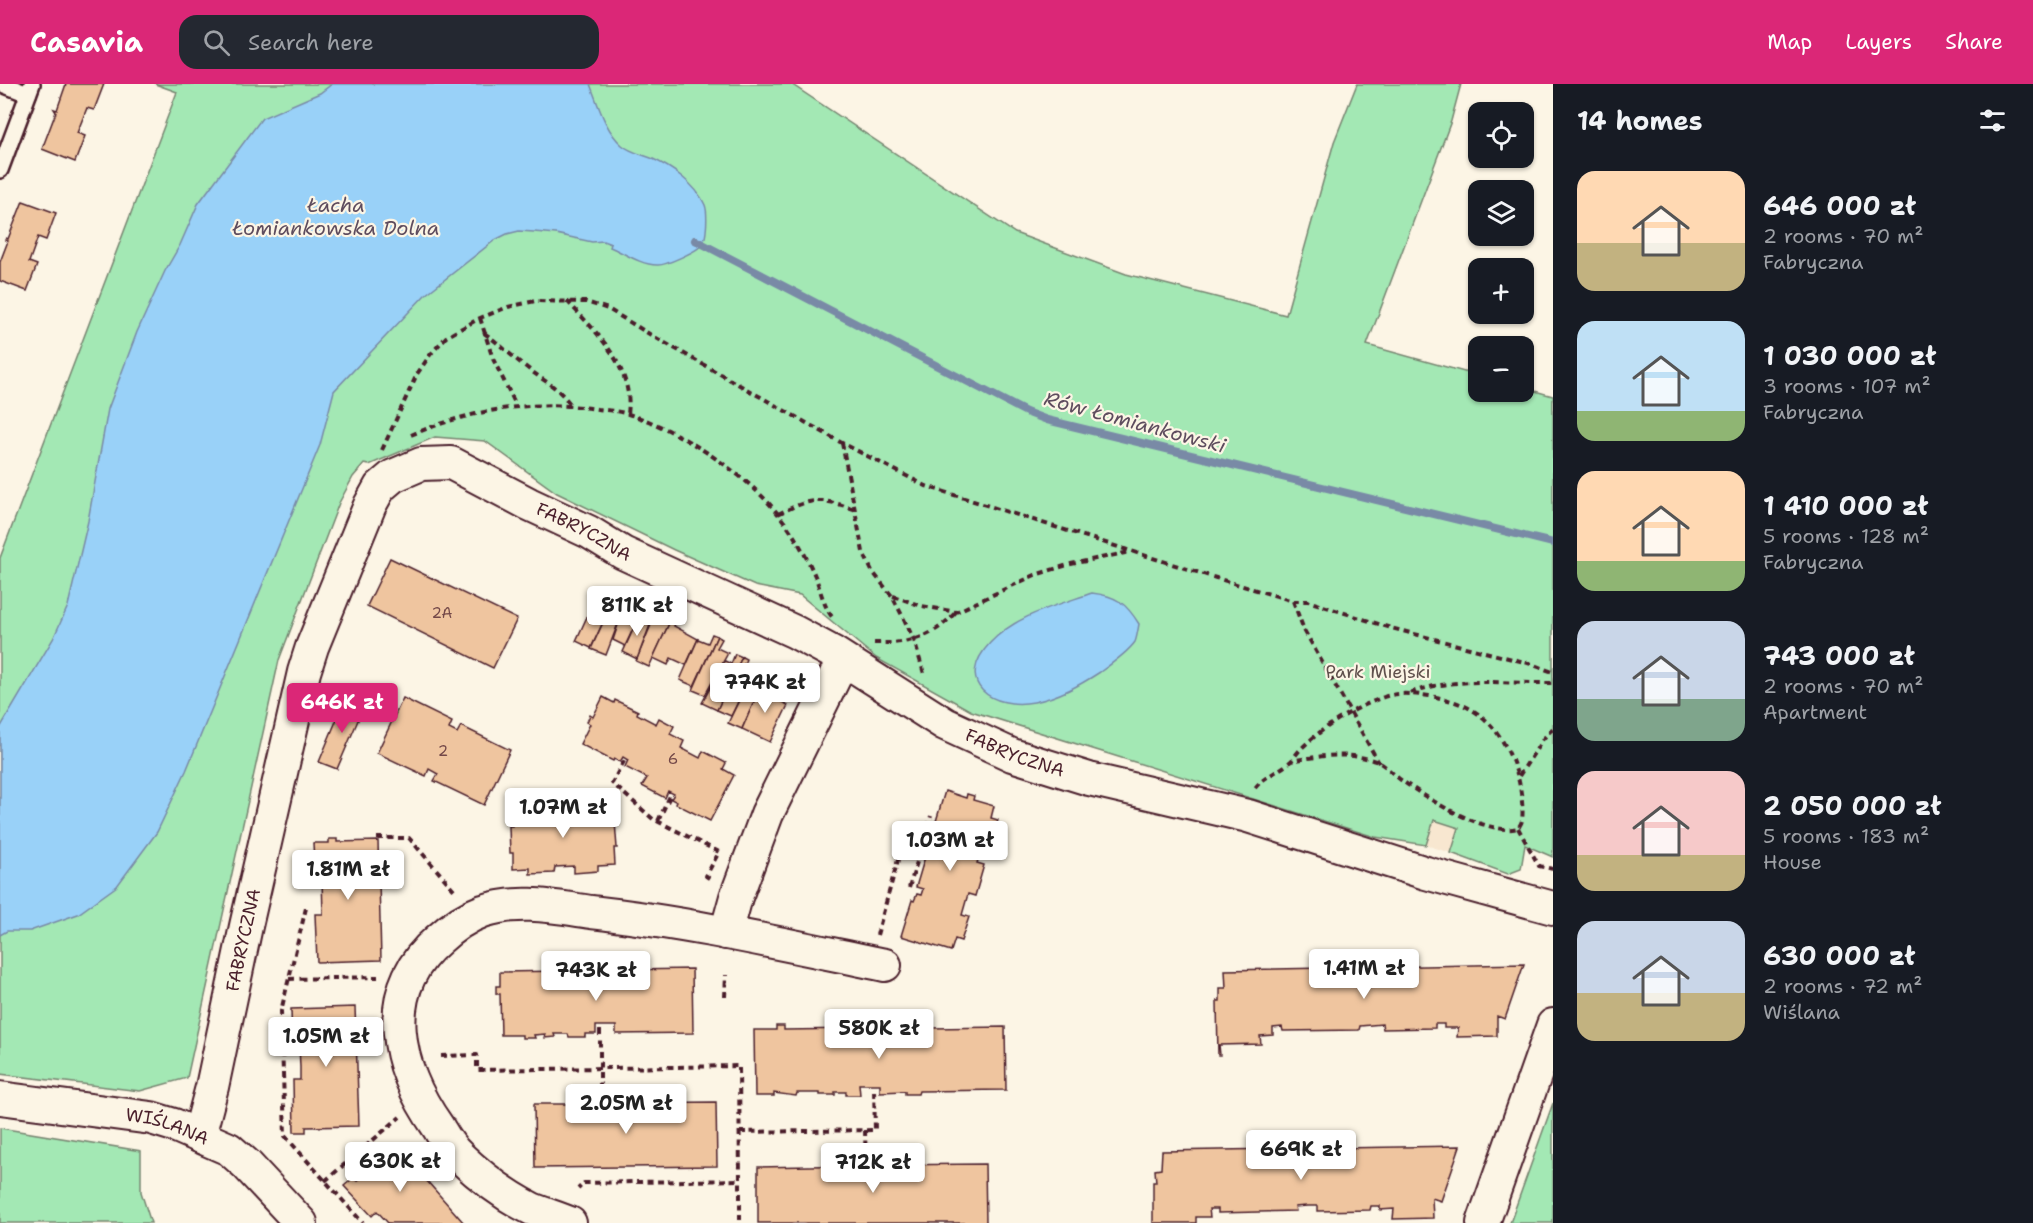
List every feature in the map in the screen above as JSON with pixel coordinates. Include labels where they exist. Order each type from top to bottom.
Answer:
[{"type":"street","name":"FABRYCZNA","points":[[199,1136],[212,1087],[304,672],[312,647],[370,505],[380,487],[393,476],[421,464],[451,462],[529,504],[588,532],[623,553],[747,609],[822,647],[855,651],[920,709],[1012,755],[1059,771],[1248,816],[1426,873],[1553,908]]},
{"type":"street","points":[[726,933],[736,897],[767,814],[855,651]]},
{"type":"street","points":[[570,1223],[532,1209],[491,1184],[457,1155],[425,1108],[407,1067],[398,1028],[405,983],[425,951],[453,926],[484,911],[517,904],[639,917],[726,933],[880,952]]},
{"type":"street","points":[[1483,1223],[1553,1025]]},
{"type":"street","name":"WIŚLANA","points":[[0,1098],[151,1118],[199,1136],[229,1149],[301,1223]]},
{"type":"lane","points":[[0,170],[30,89],[2,84]]},
{"type":"path","points":[[385,456],[382,449],[417,374],[446,336],[480,318],[508,307],[535,301],[586,302],[608,309],[843,444],[926,486],[1293,601],[1308,601],[1391,628],[1528,663],[1553,672]]},
{"type":"path","points":[[567,301],[610,348],[623,374],[630,399],[628,414]]},
{"type":"path","points":[[480,318],[493,359],[516,405]]},
{"type":"path","points":[[484,333],[500,343],[525,367],[560,390],[570,405]]},
{"type":"path","points":[[407,436],[463,416],[516,405],[570,405],[628,414],[679,435],[737,473],[778,514],[798,543],[816,578],[822,600],[837,622]]},
{"type":"path","points":[[843,444],[863,552],[872,571],[892,596],[914,640],[925,676],[928,696],[920,709]]},
{"type":"path","points":[[382,449],[390,445]]},
{"type":"path","points":[[778,514],[803,502],[822,500],[854,509]]},
{"type":"path","points":[[855,651],[914,640],[942,628],[957,612],[1035,575],[1071,564],[1132,551]]},
{"type":"path","points":[[892,596],[922,606],[957,612]]},
{"type":"path","points":[[1293,601],[1304,630],[1379,763],[1404,782],[1463,817],[1489,827],[1508,831],[1518,828],[1522,821],[1518,777],[1509,752],[1494,728],[1480,713],[1462,703],[1409,693]]},
{"type":"path","points":[[1291,762],[1299,751],[1319,733],[1351,712],[1386,696],[1409,693],[1430,686],[1502,681],[1553,683]]},
{"type":"path","points":[[1518,777],[1553,728]]},
{"type":"path","points":[[1248,816],[1254,789],[1260,782],[1291,762],[1317,756],[1340,756],[1379,763]]},
{"type":"path","points":[[624,761],[612,783],[653,819],[718,852],[706,876],[715,881]]},
{"type":"path","points":[[658,821],[670,796]]},
{"type":"path","points":[[909,888],[931,816]]},
{"type":"path","points":[[1518,828],[1539,866],[1553,869]]},
{"type":"path","points":[[880,952],[906,831],[925,836]]},
{"type":"path","points":[[377,838],[409,838],[457,894]]},
{"type":"path","points":[[306,908],[281,1011],[285,1136],[363,1223]]},
{"type":"path","points":[[725,996],[726,975]]},
{"type":"path","points":[[289,979],[383,977]]},
{"type":"path","points":[[600,1030],[600,1107]]},
{"type":"path","points":[[441,1056],[477,1055],[477,1070],[740,1066],[740,1220]]},
{"type":"path","points":[[740,1132],[875,1130],[874,1089]]},
{"type":"path","points":[[325,1181],[407,1111]]},
{"type":"path","points":[[865,1130],[866,1171]]},
{"type":"path","points":[[578,1189],[584,1183],[740,1180]]},
{"type":"shaded area","points":[[1434,820],[1459,828],[1451,853],[1426,845]]},
{"type":"green space","name":"Park Miejski","points":[[155,84],[791,84],[1015,233],[1126,274],[1286,315],[1334,142],[1357,84],[1461,84],[1451,121],[1367,345],[1468,373],[1468,402],[1534,402],[1534,391],[1553,396],[1553,857],[1525,845],[1521,869],[1508,874],[1451,853],[1459,828],[1434,820],[1426,845],[1375,837],[971,711],[876,658],[800,595],[755,586],[674,550],[557,493],[485,441],[435,437],[369,465],[364,464],[353,477],[339,503],[279,660],[187,1078],[140,1091],[0,1074],[0,558],[177,92]]},
{"type":"green space","points":[[1553,1103],[1553,1223],[1510,1223]]},
{"type":"green space","points":[[0,1128],[141,1151],[141,1192],[151,1223],[0,1223]]},
{"type":"water","name":"Łacha Łomiankowska Dolna","points":[[332,84],[590,84],[611,132],[622,145],[675,171],[696,190],[705,205],[704,242],[688,254],[657,265],[633,258],[603,241],[592,242],[556,234],[519,231],[495,240],[425,295],[334,391],[320,445],[186,771],[157,832],[117,886],[78,914],[30,931],[7,931],[0,935],[0,728],[53,639],[68,606],[88,521],[108,409],[137,332],[198,204],[262,118],[320,93]]},
{"type":"water","points":[[1092,593],[1108,596],[1120,602],[1139,624],[1135,642],[1123,654],[1085,681],[1061,694],[1043,700],[1004,702],[982,690],[975,670],[980,657],[1000,633],[1038,612]]},
{"type":"building","points":[[66,84],[104,84],[94,110],[87,108],[77,133],[85,136],[75,162],[42,149],[56,112],[54,109],[57,110]]},
{"type":"building","points":[[23,201],[56,213],[46,240],[38,237],[29,262],[37,265],[27,291],[0,281],[0,262],[8,241],[5,240],[8,239]]},
{"type":"building","points":[[390,558],[517,619],[493,668],[367,606]]},
{"type":"building","points":[[606,603],[611,605],[591,648],[576,641],[591,608],[601,613]]},
{"type":"building","points":[[611,605],[616,607],[612,617],[619,621],[606,655],[591,649]]},
{"type":"building","points":[[637,608],[642,610],[625,646],[613,640],[622,613],[632,617]]},
{"type":"building","points":[[658,608],[673,615],[649,667],[636,661]]},
{"type":"building","points":[[642,610],[646,612],[643,622],[650,625],[637,659],[623,652]]},
{"type":"building","points":[[673,615],[678,617],[674,626],[698,639],[686,665],[671,658],[668,665],[653,658]]},
{"type":"building","points":[[712,634],[717,636],[694,686],[680,680],[698,639],[708,643]]},
{"type":"building","points":[[717,636],[722,639],[717,648],[728,653],[705,695],[693,690]]},
{"type":"building","points":[[735,654],[742,657],[717,710],[702,703],[725,661],[731,664]]},
{"type":"building","points":[[742,657],[746,659],[742,669],[752,673],[731,716],[717,710]]},
{"type":"building","points":[[760,675],[765,677],[742,729],[728,723],[748,682],[756,685]]},
{"type":"building","points":[[765,677],[770,679],[766,689],[776,694],[774,698],[788,705],[770,742],[742,729]]},
{"type":"building","points":[[603,697],[638,711],[637,714],[656,724],[659,718],[674,726],[670,734],[684,741],[681,748],[700,758],[703,751],[726,763],[723,769],[734,775],[710,821],[676,804],[677,802],[671,799],[674,794],[668,791],[665,798],[642,786],[647,778],[625,767],[628,760],[623,757],[620,762],[614,759],[613,761],[580,744],[590,724],[587,722],[590,715],[593,717]]},
{"type":"building","points":[[403,698],[452,722],[449,729],[457,733],[461,726],[510,750],[484,805],[434,781],[438,774],[429,769],[426,776],[377,753]]},
{"type":"building","points":[[356,700],[365,704],[337,769],[319,762],[344,702],[353,705]]},
{"type":"building","points":[[945,791],[966,798],[967,794],[974,796],[973,800],[994,806],[991,818],[998,820],[991,844],[984,842],[977,863],[984,865],[975,896],[968,894],[962,915],[969,917],[961,941],[955,939],[951,951],[901,936],[912,900],[914,901],[917,894],[921,895],[923,889],[916,887],[930,840],[937,842],[939,836],[934,835],[936,828],[934,828]]},
{"type":"building","points":[[595,803],[595,809],[612,808],[617,848],[614,848],[615,865],[598,866],[598,871],[574,873],[574,866],[555,867],[554,873],[530,874],[530,868],[513,869],[509,826],[512,826],[511,813],[528,812],[528,806],[552,805],[552,811],[571,810],[571,804]]},
{"type":"building","points":[[329,839],[337,839],[337,842],[378,841],[381,960],[317,962],[315,914],[323,914],[322,879],[315,879],[313,843],[329,843]]},
{"type":"building","points":[[1524,964],[1505,1019],[1497,1016],[1497,1036],[1457,1037],[1458,1028],[1444,1028],[1444,1024],[1435,1024],[1435,1028],[1383,1029],[1382,1024],[1360,1026],[1359,1030],[1283,1031],[1282,1027],[1273,1028],[1273,1035],[1260,1036],[1261,1044],[1219,1045],[1220,1055],[1218,1055],[1217,1001],[1220,1001],[1220,988],[1226,988],[1225,970]]},
{"type":"building","points":[[692,969],[693,1033],[616,1034],[616,1026],[596,1026],[596,1034],[585,1034],[585,1037],[569,1037],[568,1034],[554,1034],[555,1037],[544,1038],[545,1034],[534,1035],[535,1038],[522,1038],[522,1035],[501,1035],[500,994],[496,994],[496,986],[500,986],[500,972]]},
{"type":"building","points":[[355,1007],[359,1126],[306,1127],[306,1132],[294,1132],[293,1080],[300,1080],[300,1067],[299,1045],[292,1045],[291,1009]]},
{"type":"building","points":[[776,1026],[784,1026],[784,1030],[1005,1027],[1006,1090],[919,1091],[918,1094],[905,1094],[905,1091],[880,1092],[880,1084],[859,1084],[860,1095],[835,1092],[835,1095],[797,1093],[796,1096],[774,1093],[774,1096],[755,1096],[754,1030],[776,1030]]},
{"type":"building","points":[[716,1102],[717,1166],[535,1168],[534,1104],[597,1104],[597,1111],[617,1111],[617,1103]]},
{"type":"building","points":[[396,1146],[464,1223],[388,1223],[377,1211],[372,1216],[344,1186],[353,1178],[357,1181],[379,1161],[377,1158],[384,1152],[386,1155]]},
{"type":"building","points":[[1460,1146],[1441,1201],[1432,1198],[1433,1218],[1393,1219],[1394,1209],[1380,1210],[1380,1206],[1371,1206],[1370,1210],[1318,1211],[1318,1206],[1307,1206],[1295,1207],[1296,1211],[1218,1213],[1218,1209],[1209,1209],[1210,1217],[1196,1217],[1196,1223],[1153,1223],[1153,1182],[1156,1182],[1155,1170],[1161,1169],[1162,1151]]},
{"type":"building","points":[[985,1164],[986,1223],[758,1223],[758,1167],[862,1165],[862,1173],[882,1173],[882,1165]]},
{"type":"waterway","name":"Rów Łomiankowski","points":[[695,240],[1026,412],[1047,420],[1553,543]]}]
